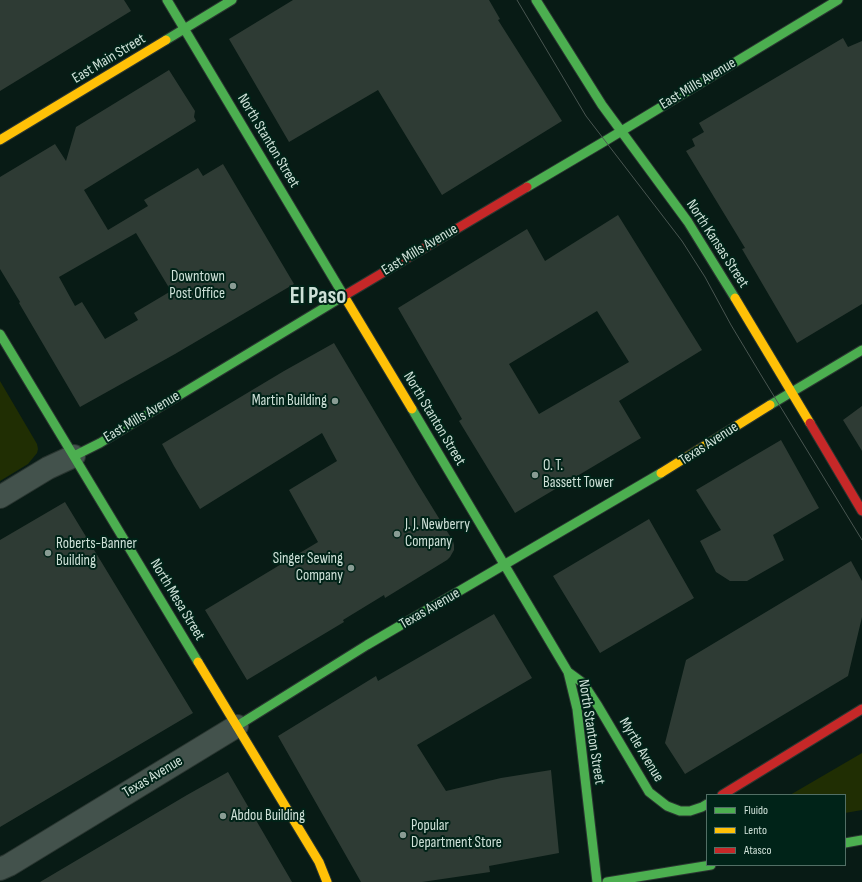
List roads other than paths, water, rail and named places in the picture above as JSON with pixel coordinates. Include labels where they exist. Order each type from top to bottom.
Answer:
[{"type":"street","name":"North Stanton Street","points":[[167,0],[568,672],[577,709],[597,882]]},
{"type":"street","name":"East Main Street","points":[[0,140],[185,30],[232,0]]},
{"type":"street","name":"North Kansas Street","points":[[536,0],[602,105],[688,222],[792,392],[804,416],[862,511]]},
{"type":"street","name":"East Mills Avenue","points":[[0,497],[48,468],[100,443],[838,0]]},
{"type":"street","name":"North Mesa Street","points":[[0,334],[319,862],[327,882]]},
{"type":"street","name":"Texas Avenue","points":[[0,869],[237,726],[367,645],[672,467],[777,400],[862,350]]},
{"type":"street","name":"Myrtle Avenue","points":[[568,672],[583,683],[649,792],[667,806],[680,811],[690,811],[706,805]]},
{"type":"street","points":[[724,794],[862,709]]},
{"type":"street","points":[[846,843],[862,840]]},
{"type":"street","points":[[607,882],[706,866]]},
{"type":"tram line","points":[[517,0],[586,116],[682,241],[705,277],[731,325],[761,375],[862,540]]},
{"type":"place","name":"Downtown Post Office","points":[[233,286]]},
{"type":"place","name":"Martin Building","points":[[335,401]]},
{"type":"place","name":"O. T. Bassett Tower","points":[[535,475]]},
{"type":"place","name":"J. J. Newberry Company","points":[[397,534]]},
{"type":"place","name":"Roberts-Banner Building","points":[[48,553]]},
{"type":"place","name":"Singer Sewing Company","points":[[351,568]]},
{"type":"place","name":"Abdou Building","points":[[223,816]]},
{"type":"place","name":"Popular Department Store","points":[[403,835]]},
{"type":"district","name":"El Paso","points":[[318,297]]}]
